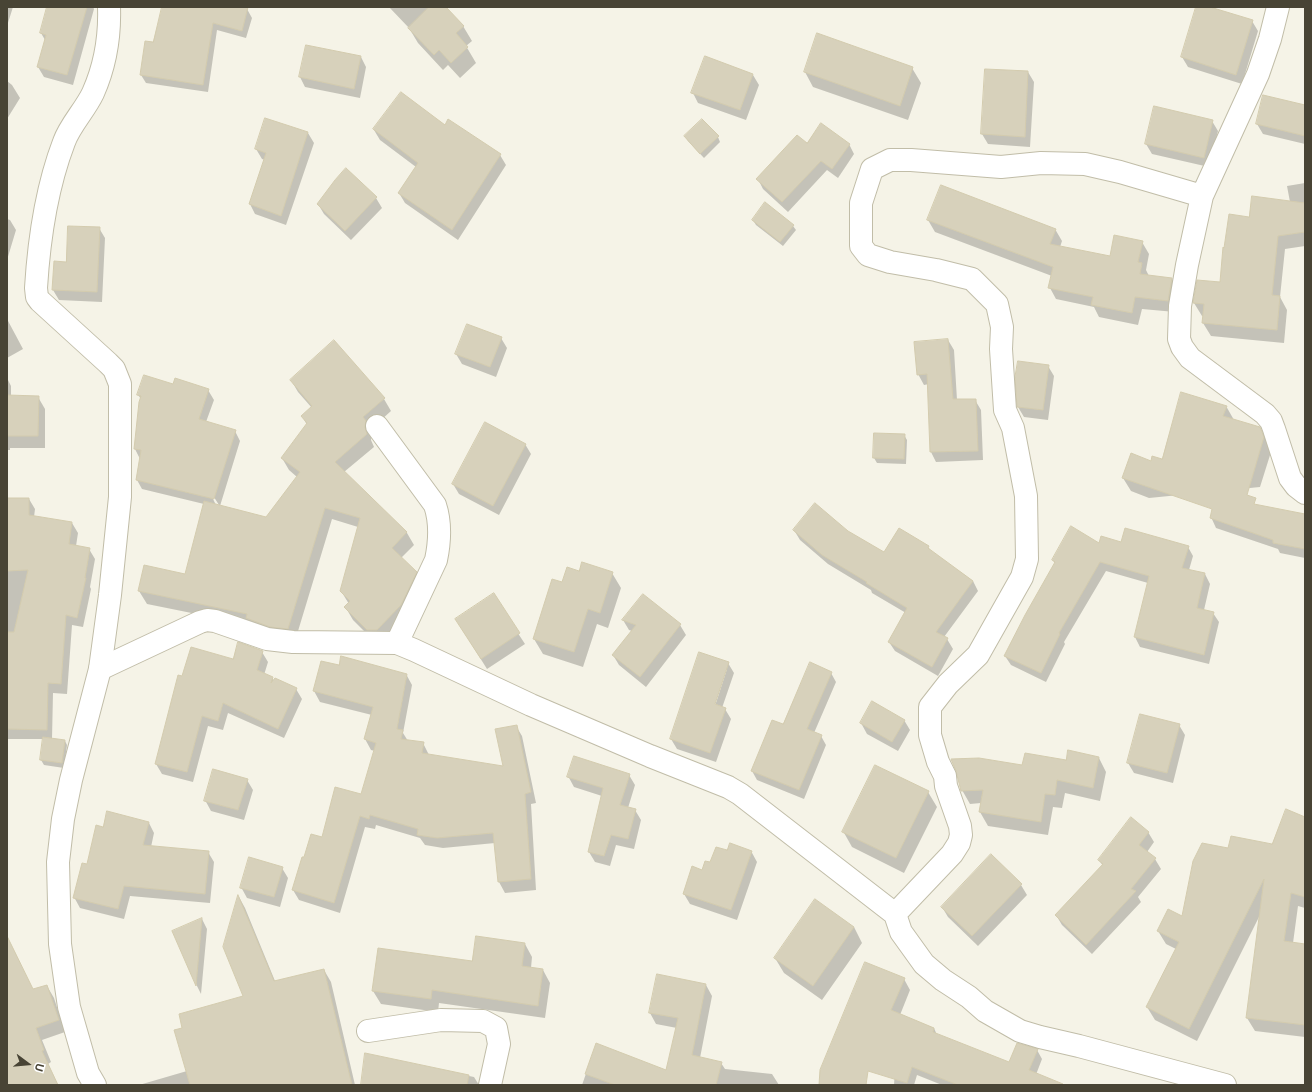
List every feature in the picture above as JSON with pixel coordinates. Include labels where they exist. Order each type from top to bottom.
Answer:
[{"type":"street","points":[[95,1085],[88,1072],[69,1007],[60,944],[58,862],[63,819],[70,780],[100,669],[110,595],[120,497],[120,384],[114,369],[36,297],[36,288],[42,225],[49,189],[64,140],[93,93],[103,66],[109,37],[109,7]]},
{"type":"street","points":[[1278,7],[1270,39],[1258,74],[1202,196],[1180,306],[1179,339],[1182,347],[1190,358],[1265,414],[1274,429],[1290,478],[1296,486],[1305,493]]},
{"type":"street","points":[[895,914],[952,854],[959,843],[960,826],[946,786],[945,776],[938,762],[930,735],[930,707],[948,684],[978,655],[1022,577],[1027,559],[1026,496],[1013,428],[1005,410],[1001,349],[1002,327],[997,304],[972,279],[936,270],[890,262],[868,255],[861,246],[861,203],[872,169],[890,160],[911,160],[1000,167],[1041,163],[1085,164],[1120,172],[1202,196]]},
{"type":"street","points":[[377,426],[435,505],[439,517],[439,546],[436,560],[397,643]]},
{"type":"street","points":[[100,669],[207,620],[215,621],[267,639],[293,642],[397,643],[531,705],[650,756],[728,787],[740,794],[895,914],[901,932],[924,964],[943,980],[969,997],[985,1011],[1020,1031],[1225,1085]]},
{"type":"street","points":[[368,1031],[441,1020],[483,1021],[496,1028],[499,1044],[490,1085]]},
{"type":"building","points":[[47,7],[87,7],[67,75],[37,67],[46,35],[40,33]]},
{"type":"building","points":[[162,7],[248,7],[242,31],[213,23],[203,85],[140,75],[145,41],[153,42]]},
{"type":"building","points":[[429,7],[446,7],[464,26],[456,33],[468,47],[451,63],[439,50],[434,55],[408,28]]},
{"type":"building","points":[[1196,7],[1210,7],[1253,20],[1236,75],[1181,57]]},
{"type":"building","points":[[817,33],[913,67],[900,106],[804,72]]},
{"type":"building","points":[[306,45],[361,56],[354,89],[299,77]]},
{"type":"building","points":[[705,56],[753,74],[740,110],[691,93]]},
{"type":"building","points":[[985,69],[1028,71],[1025,137],[981,134]]},
{"type":"building","points":[[401,92],[445,125],[448,119],[501,154],[452,230],[398,193],[418,163],[373,129]]},
{"type":"building","points":[[1263,95],[1305,105],[1305,136],[1256,124]]},
{"type":"building","points":[[1154,106],[1213,120],[1204,158],[1145,144]]},
{"type":"building","points":[[265,118],[308,132],[281,216],[249,204],[266,153],[255,149]]},
{"type":"building","points":[[702,119],[719,136],[700,154],[684,136]]},
{"type":"building","points":[[821,123],[850,144],[832,169],[821,161],[782,202],[756,179],[797,135],[807,143]]},
{"type":"building","points":[[346,168],[377,197],[345,231],[317,204]]},
{"type":"building","points":[[941,185],[1056,229],[1050,244],[1110,256],[1114,235],[1143,241],[1138,262],[1142,263],[1140,274],[1172,278],[1168,301],[1135,297],[1132,313],[1091,305],[1093,297],[1048,288],[1053,267],[927,220]]},
{"type":"building","points":[[1252,196],[1305,203],[1305,232],[1278,236],[1272,295],[1280,296],[1277,330],[1202,323],[1204,304],[1193,303],[1197,280],[1220,282],[1223,247],[1224,248],[1229,214],[1249,217]]},
{"type":"building","points":[[765,202],[794,225],[780,242],[752,220]]},
{"type":"building","points":[[68,226],[100,227],[97,292],[52,290],[54,261],[66,262]]},
{"type":"building","points":[[467,324],[502,337],[490,367],[455,354]]},
{"type":"building","points":[[948,339],[953,399],[976,399],[978,451],[930,452],[927,374],[917,375],[914,342]]},
{"type":"building","points":[[334,340],[385,398],[363,417],[366,421],[365,427],[367,434],[335,462],[407,532],[392,548],[417,572],[401,605],[377,630],[367,630],[344,607],[350,601],[340,591],[360,518],[325,508],[288,629],[270,627],[246,618],[247,614],[138,591],[144,565],[185,574],[204,501],[266,517],[300,472],[281,458],[307,423],[301,416],[312,406],[290,380]]},
{"type":"building","points":[[1018,361],[1049,365],[1043,410],[1017,407],[1015,377]]},
{"type":"building","points":[[144,375],[173,384],[175,378],[209,389],[199,419],[236,430],[214,499],[136,480],[141,450],[134,449],[141,396],[137,395]]},
{"type":"building","points":[[1181,392],[1227,406],[1223,416],[1260,427],[1264,437],[1247,495],[1256,498],[1254,504],[1305,514],[1305,549],[1273,543],[1273,540],[1210,518],[1212,509],[1122,478],[1131,453],[1151,461],[1152,456],[1162,459]]},
{"type":"building","points":[[7,395],[39,396],[38,436],[7,436]]},
{"type":"building","points":[[485,422],[526,444],[493,506],[452,484]]},
{"type":"building","points":[[874,433],[905,434],[904,459],[873,458]]},
{"type":"building","points":[[7,498],[29,498],[29,515],[72,522],[69,544],[90,548],[86,578],[77,618],[66,615],[61,684],[48,683],[47,730],[7,729],[7,632],[14,632],[28,570],[7,571]]},
{"type":"building","points":[[815,503],[848,531],[884,552],[899,528],[929,546],[928,548],[973,581],[936,632],[948,638],[932,667],[888,642],[907,608],[822,555],[793,530]]},
{"type":"building","points":[[1071,526],[1099,543],[1101,536],[1121,542],[1125,528],[1189,546],[1182,568],[1205,573],[1197,608],[1214,612],[1204,655],[1134,637],[1149,576],[1100,562],[1059,633],[1060,634],[1041,673],[1004,656],[1055,562],[1052,560]]},
{"type":"building","points":[[582,562],[613,572],[600,613],[588,609],[574,652],[533,639],[552,579],[562,582],[567,567],[579,571]]},
{"type":"building","points":[[494,593],[520,633],[481,659],[455,619]]},
{"type":"building","points":[[643,594],[681,624],[640,677],[612,655],[636,625],[622,620]]},
{"type":"building","points":[[238,642],[263,651],[257,670],[273,677],[271,683],[275,678],[297,688],[278,729],[223,703],[218,721],[202,716],[187,772],[155,764],[178,675],[182,676],[191,647],[233,659]]},
{"type":"building","points":[[699,652],[729,662],[715,704],[726,708],[710,753],[670,739]]},
{"type":"building","points":[[341,656],[407,674],[397,729],[403,730],[401,739],[424,742],[422,753],[503,766],[495,729],[517,725],[531,792],[525,794],[531,879],[498,882],[493,833],[437,838],[417,835],[418,829],[370,815],[369,819],[360,816],[334,903],[292,890],[311,834],[322,837],[335,787],[361,794],[376,743],[364,739],[373,707],[313,691],[321,661],[339,665]]},
{"type":"building","points":[[810,662],[832,672],[807,729],[822,735],[799,790],[751,771],[772,720],[783,724]]},
{"type":"building","points":[[872,701],[905,720],[892,742],[860,723]]},
{"type":"building","points":[[1140,714],[1180,724],[1167,773],[1127,763]]},
{"type":"building","points":[[43,737],[65,740],[62,763],[40,760]]},
{"type":"building","points":[[1068,750],[1099,757],[1093,788],[1057,780],[1055,795],[1045,794],[1041,822],[979,812],[983,790],[961,791],[951,759],[979,758],[1022,765],[1025,753],[1066,760]]},
{"type":"building","points":[[574,756],[630,774],[620,805],[636,809],[628,839],[611,835],[604,856],[588,852],[603,788],[567,777]]},
{"type":"building","points":[[875,765],[929,791],[896,858],[842,832]]},
{"type":"building","points":[[213,769],[248,779],[238,810],[204,801]]},
{"type":"building","points":[[1286,809],[1305,817],[1305,897],[1291,893],[1284,941],[1305,944],[1305,1025],[1246,1018],[1264,879],[1189,1029],[1146,1007],[1179,942],[1157,931],[1168,909],[1182,916],[1193,861],[1202,843],[1228,848],[1231,836],[1272,844]]},
{"type":"building","points":[[107,811],[149,822],[143,845],[209,851],[205,894],[124,886],[118,909],[73,898],[82,863],[87,864],[96,825],[103,827]]},
{"type":"building","points":[[1131,817],[1149,832],[1139,845],[1156,858],[1131,889],[1136,891],[1086,945],[1055,915],[1103,864],[1098,860]]},
{"type":"building","points":[[730,843],[752,851],[731,910],[683,894],[692,866],[702,870],[705,861],[710,862],[716,847],[727,850]]},
{"type":"building","points":[[991,854],[1022,884],[972,936],[941,907]]},
{"type":"building","points":[[249,857],[283,867],[274,897],[240,888]]},
{"type":"building","points":[[238,895],[274,981],[324,969],[352,1085],[190,1085],[174,1030],[182,1028],[179,1014],[243,996],[223,947]]},
{"type":"building","points":[[815,899],[854,927],[813,986],[774,958]]},
{"type":"building","points":[[202,918],[196,986],[172,931]]},
{"type":"building","points":[[7,936],[33,989],[47,985],[59,1020],[36,1028],[44,1050],[42,1051],[58,1085],[7,1085]]},
{"type":"building","points":[[476,936],[525,943],[522,966],[543,969],[538,1006],[432,990],[431,999],[372,991],[378,948],[472,961]]},
{"type":"building","points":[[865,962],[905,978],[891,1010],[934,1028],[933,1032],[1009,1062],[1017,1043],[1038,1049],[1029,1070],[1063,1085],[958,1085],[912,1067],[907,1083],[868,1071],[866,1085],[819,1085],[820,1070]]},
{"type":"building","points":[[657,974],[706,984],[692,1055],[722,1062],[716,1085],[615,1085],[585,1074],[596,1043],[666,1070],[678,1018],[649,1013]]},
{"type":"building","points":[[365,1053],[469,1075],[467,1085],[361,1085]]}]
